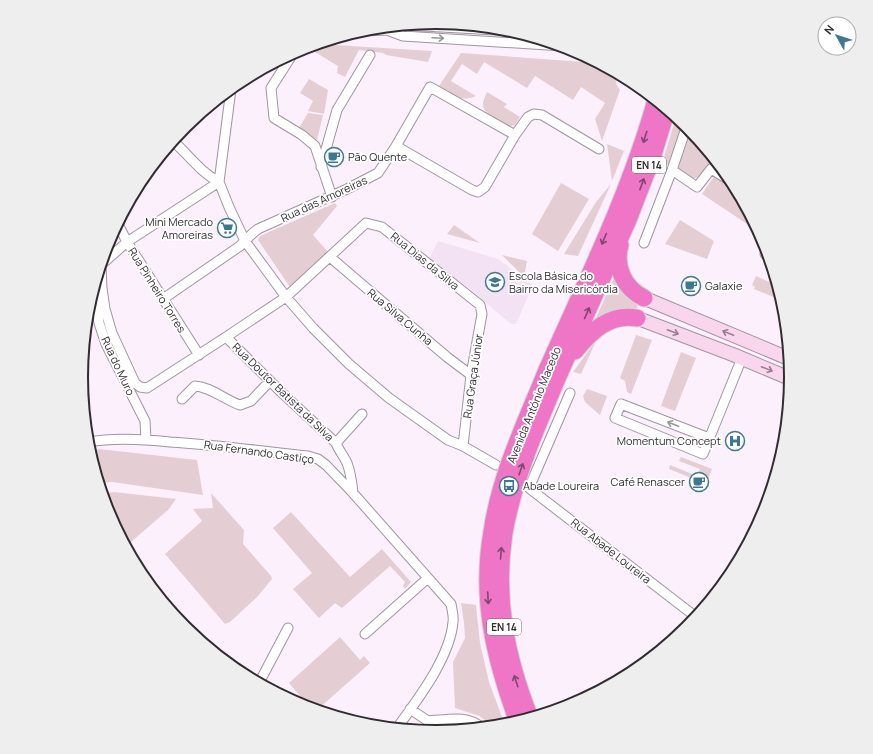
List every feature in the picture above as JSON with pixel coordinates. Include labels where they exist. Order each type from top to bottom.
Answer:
[{"type":"highway","name":"Avenida António Macedo","points":[[553,372],[643,142],[654,106]]},
{"type":"highway","name":"Avenida António Macedo","points":[[528,713],[516,682],[510,660],[502,617],[498,500],[510,461],[628,220],[652,158],[665,114]]},
{"type":"highway","points":[[628,220],[618,260],[620,270],[629,288],[644,298]]},
{"type":"highway","points":[[553,372],[599,326],[619,318],[637,318]]},
{"type":"highway","name":"Avenida António Macedo","points":[[498,532],[488,560],[490,622],[498,662],[516,715]]},
{"type":"street","points":[[393,32],[403,36],[539,45]]},
{"type":"street","points":[[321,166],[337,110],[370,55]]},
{"type":"street","points":[[287,63],[271,88],[274,118],[302,135],[315,146],[332,197]]},
{"type":"street","name":"Rua das Amoreiras","points":[[163,299],[245,241],[258,229],[332,197],[378,173],[396,146],[430,87],[515,135]]},
{"type":"street","points":[[230,97],[219,182],[231,213],[245,241],[286,298],[348,364],[389,398],[448,440],[463,446],[496,465]]},
{"type":"street","points":[[396,146],[478,192],[485,187],[515,135],[528,118],[534,114],[542,115],[599,149]]},
{"type":"street","points":[[644,243],[672,170],[684,132]]},
{"type":"street","points":[[178,145],[203,172],[219,182]]},
{"type":"street","points":[[672,170],[697,187],[711,169],[719,174]]},
{"type":"street","points":[[110,257],[127,242],[219,182]]},
{"type":"street","name":"Rua Dias da Silva","points":[[330,257],[366,223],[382,227],[480,305]]},
{"type":"street","name":"Rua Pinheiro Torres","points":[[121,230],[127,242],[199,356]]},
{"type":"street","points":[[102,282],[104,309],[112,333],[135,383],[140,387],[147,388],[199,356],[286,298],[330,257]]},
{"type":"street","name":"Rua Silva Cunha","points":[[330,257],[447,357],[471,375]]},
{"type":"street","points":[[644,298],[784,357]]},
{"type":"street","name":"Rua do Muro","points":[[96,304],[99,323],[106,344],[145,421],[146,440]]},
{"type":"street","name":"Rua Graça Júnior","points":[[463,446],[471,375],[482,314],[480,305]]},
{"type":"street","points":[[637,318],[742,358],[784,376]]},
{"type":"street","name":"Rua Doutor Batista da Silva","points":[[226,338],[336,443],[338,451],[347,463],[351,474],[353,493]]},
{"type":"street","points":[[709,438],[621,404],[615,418],[703,454],[742,358],[748,350],[757,346]]},
{"type":"street","points":[[182,399],[195,386],[204,386],[230,402],[240,406],[251,401],[270,381]]},
{"type":"street","name":"Rua Abade Loureira","points":[[570,393],[527,486],[691,613]]},
{"type":"street","points":[[336,443],[362,414]]},
{"type":"street","name":"Rua Fernando Castiço","points":[[94,440],[100,439],[146,440],[207,444],[313,458],[318,459],[326,465],[353,493],[451,604],[454,621],[450,639],[442,659],[401,723]]},
{"type":"street","points":[[365,634],[428,578]]},
{"type":"street","points":[[262,678],[288,628]]},
{"type":"street","points":[[410,709],[428,721],[467,719],[477,722]]},
{"type":"shaded area","points":[[333,45],[432,51],[428,62],[359,50],[345,77],[337,73],[338,66],[312,52]]},
{"type":"shaded area","points":[[461,53],[584,62],[616,80],[617,86],[620,90],[602,141],[595,119],[605,103],[581,87],[573,100],[535,76],[527,88],[484,62],[477,74],[462,64],[451,81],[476,96],[465,99],[456,97],[439,86]]},
{"type":"shaded area","points":[[309,79],[328,90],[324,114],[308,111],[313,101],[300,93]]},
{"type":"shaded area","points":[[487,92],[507,104],[504,107],[520,117],[515,125],[509,127],[493,118],[486,112],[483,104]]},
{"type":"shaded area","points":[[308,113],[323,115],[317,140],[299,128]]},
{"type":"shaded area","points":[[674,123],[681,129],[670,164],[661,167]]},
{"type":"shaded area","points":[[687,136],[714,167],[710,164],[699,177],[691,179],[678,169],[677,163]]},
{"type":"shaded area","points":[[607,144],[624,151],[612,181]]},
{"type":"shaded area","points":[[715,175],[724,180],[750,226],[702,194]]},
{"type":"shaded area","points":[[561,183],[589,199],[558,251],[532,234]]},
{"type":"shaded area","points":[[611,184],[578,256],[564,254],[596,202]]},
{"type":"shaded area","points":[[335,203],[337,206],[313,235],[329,253],[290,287],[258,240],[260,236]]},
{"type":"shaded area","points":[[680,220],[714,241],[707,259],[665,244]]},
{"type":"shaded area","points":[[454,225],[480,243],[447,234]]},
{"type":"shaded area","name":"Escola Básica do Bairro da Misericórdia","points":[[438,241],[498,259],[533,285],[516,324],[511,324],[470,289],[429,259]]},
{"type":"shaded area","points":[[502,255],[527,261],[524,277]]},
{"type":"shaded area","points":[[756,276],[772,283],[775,298],[754,289],[755,287],[752,285]]},
{"type":"shaded area","points":[[614,277],[623,293],[638,305],[635,312],[611,313],[596,318]]},
{"type":"shaded area","points":[[636,335],[652,340],[631,394],[627,392],[625,381],[620,378]]},
{"type":"shaded area","points":[[597,339],[581,374],[573,372]]},
{"type":"shaded area","points":[[681,352],[696,358],[675,411],[661,406]]},
{"type":"shaded area","points":[[587,389],[607,396],[600,415],[585,402],[583,396]]},
{"type":"shaded area","points":[[99,449],[197,460],[203,495],[112,482],[105,483],[96,450]]},
{"type":"shaded area","points":[[681,457],[712,469],[706,484],[669,469],[670,465],[697,476],[700,469],[679,461]]},
{"type":"shaded area","points":[[114,492],[176,499],[169,509],[131,542],[131,544],[124,531],[109,493]]},
{"type":"shaded area","points":[[211,493],[244,530],[243,544],[272,579],[257,597],[230,622],[225,624],[165,554],[202,521],[193,509],[213,508]]},
{"type":"shaded area","points":[[291,512],[350,577],[382,549],[411,582],[405,589],[403,586],[405,582],[390,566],[342,608],[335,603],[319,618],[293,589],[312,573],[273,528]]},
{"type":"shaded area","points":[[461,603],[476,605],[480,643],[489,682],[502,718],[487,721],[479,716],[455,708],[453,662],[465,638]]},
{"type":"shaded area","points":[[340,637],[360,660],[364,656],[370,663],[322,706],[302,699],[289,683]]},
{"type":"place","name":"Pão Quente","points":[[334,157]]},
{"type":"place","name":"Mini Mercado Amoreiras","points":[[227,228]]},
{"type":"place","name":"Escola Básica do Bairro da Misericórdia","points":[[495,282]]},
{"type":"place","name":"Galaxie","points":[[691,286]]},
{"type":"place","name":"Momentum Concept","points":[[735,441]]},
{"type":"place","name":"Café Renascer","points":[[699,482]]},
{"type":"place","name":"Abade Loureira","points":[[509,486]]}]
